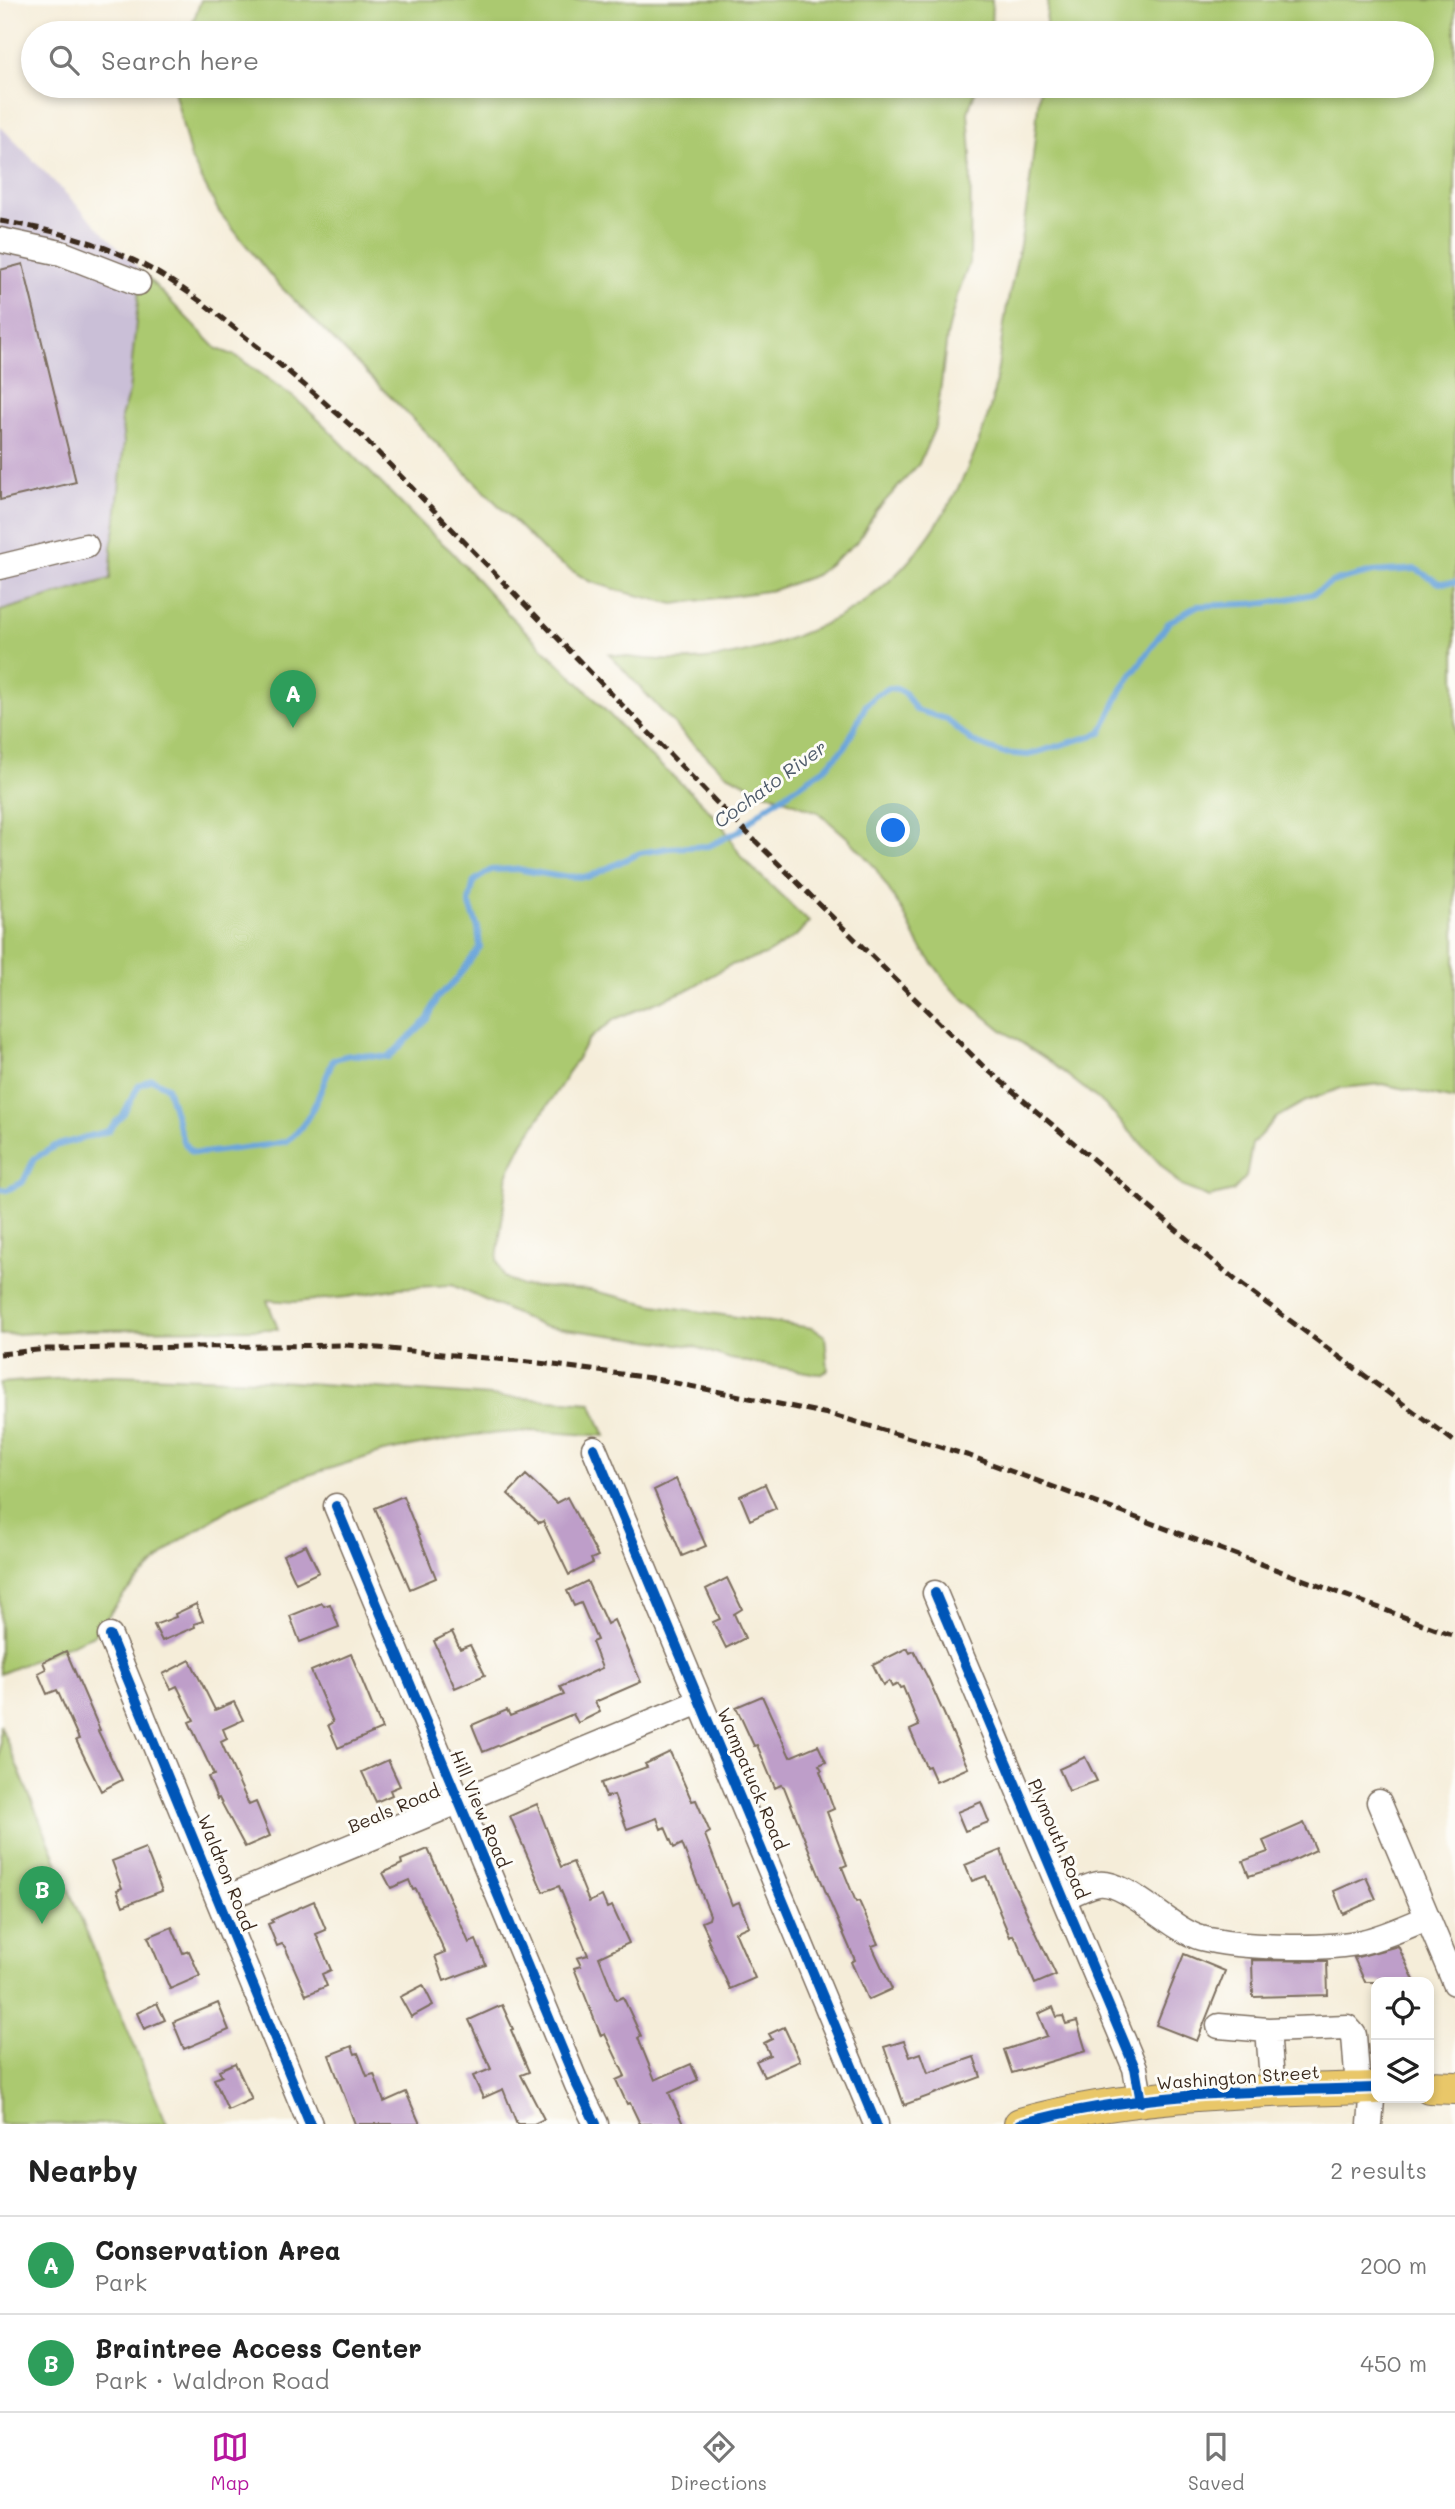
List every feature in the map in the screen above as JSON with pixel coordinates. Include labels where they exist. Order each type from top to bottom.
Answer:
[{"type":"main road","points":[[1434,2087],[1455,2088]]},
{"type":"main road","name":"Washington Street","points":[[1020,2124],[1083,2117],[1141,2102],[1369,2088]]},
{"type":"street","points":[[0,240],[61,253],[138,283]]},
{"type":"street","points":[[0,568],[86,546]]},
{"type":"street","name":"Wampatuck Road","points":[[594,1448],[699,1702],[755,1828],[876,2124]]},
{"type":"street","name":"Hill View Road","points":[[336,1506],[577,2085],[596,2124]]},
{"type":"street","name":"Plymouth Road","points":[[935,1593],[1135,2068],[1141,2102]]},
{"type":"street","name":"Waldron Road","points":[[110,1636],[310,2124]]},
{"type":"street","name":"Beals Road","points":[[219,1901],[699,1702]]},
{"type":"street","points":[[1379,1802],[1455,1983]]},
{"type":"street","points":[[1063,1898],[1099,1884],[1115,1885],[1184,1931],[1216,1941],[1240,1944],[1348,1945],[1371,1940],[1427,1918]]},
{"type":"street","points":[[1219,2026],[1268,2030],[1347,2027],[1354,2035],[1369,2088],[1370,2124]]},
{"type":"street","points":[[1268,2030],[1273,2092]]},
{"type":"shaded area","points":[[0,126],[141,271],[110,579],[0,611]]},
{"type":"green space","points":[[201,0],[992,0],[991,21],[193,21]]},
{"type":"green space","points":[[1048,0],[1455,0],[1455,1100],[1382,1084],[1341,1088],[1304,1102],[1276,1118],[1252,1144],[1246,1177],[1233,1191],[1209,1197],[1181,1186],[1104,1104],[1049,1061],[1002,1030],[952,989],[919,945],[903,912],[874,866],[849,839],[818,812],[755,788],[725,773],[686,737],[609,654],[658,660],[704,659],[772,645],[822,625],[862,603],[904,567],[922,545],[953,498],[966,472],[990,407],[1026,210],[1039,98],[1434,98],[1434,21],[1046,21]]},
{"type":"green space","points":[[176,98],[973,98],[968,112],[971,155],[970,261],[957,296],[947,336],[936,425],[919,464],[876,511],[858,541],[816,575],[774,590],[674,604],[589,581],[550,557],[276,282],[219,212],[191,159]]},
{"type":"green space","points":[[141,271],[217,349],[236,356],[296,399],[323,424],[451,551],[510,616],[643,750],[693,794],[721,823],[742,858],[809,922],[796,936],[765,955],[728,966],[687,990],[615,1019],[588,1040],[523,1143],[508,1173],[497,1260],[504,1277],[522,1286],[590,1290],[654,1305],[812,1328],[825,1336],[828,1370],[819,1374],[730,1359],[693,1346],[542,1326],[452,1285],[399,1288],[294,1302],[267,1300],[278,1329],[87,1330],[0,1335],[0,611],[110,579],[111,547],[124,443],[121,417],[129,392]]},
{"type":"green space","points":[[112,1375],[264,1380],[591,1403],[605,1436],[530,1431],[473,1435],[383,1452],[296,1479],[233,1507],[175,1544],[125,1593],[94,1635],[0,1674],[0,1383]]},
{"type":"green space","points":[[0,1725],[167,2124],[0,2124]]},
{"type":"building","points":[[23,264],[76,482],[0,500],[0,270]]},
{"type":"building","points":[[526,1475],[556,1503],[567,1497],[598,1556],[591,1559],[593,1563],[569,1575],[543,1521],[539,1523],[508,1494]]},
{"type":"building","points":[[676,1479],[706,1546],[682,1556],[654,1490]]},
{"type":"building","points":[[765,1484],[776,1508],[750,1520],[740,1496]]},
{"type":"building","points":[[403,1496],[436,1578],[410,1589],[375,1508]]},
{"type":"building","points":[[306,1545],[319,1572],[296,1583],[283,1555]]},
{"type":"building","points":[[727,1578],[742,1609],[734,1614],[745,1638],[726,1648],[713,1622],[720,1619],[706,1589]]},
{"type":"building","points":[[587,1581],[607,1624],[614,1620],[641,1682],[595,1702],[600,1712],[578,1723],[573,1714],[483,1752],[472,1725],[507,1710],[510,1716],[564,1695],[560,1687],[602,1668],[592,1642],[597,1640],[581,1603],[574,1606],[567,1591]]},
{"type":"building","points":[[322,1603],[324,1606],[330,1604],[339,1627],[300,1642],[290,1616]]},
{"type":"building","points":[[196,1604],[203,1621],[162,1641],[154,1625],[176,1617],[175,1614]]},
{"type":"building","points":[[452,1632],[460,1649],[470,1645],[485,1675],[455,1688],[434,1641]]},
{"type":"building","points":[[907,1648],[910,1653],[914,1651],[929,1680],[968,1768],[936,1782],[929,1766],[926,1767],[910,1730],[919,1726],[903,1687],[900,1688],[898,1684],[892,1687],[889,1681],[883,1685],[873,1665]]},
{"type":"building","points":[[66,1651],[100,1730],[98,1731],[122,1780],[101,1791],[76,1740],[79,1739],[57,1690],[47,1694],[38,1673],[46,1669],[43,1662]]},
{"type":"building","points":[[351,1654],[382,1729],[338,1748],[328,1725],[333,1722],[311,1671]]},
{"type":"building","points":[[190,1660],[215,1710],[234,1702],[243,1720],[223,1729],[227,1739],[221,1742],[249,1805],[256,1802],[270,1836],[245,1847],[219,1798],[217,1799],[208,1777],[214,1775],[189,1722],[194,1720],[177,1686],[171,1689],[163,1674]]},
{"type":"building","points":[[762,1696],[790,1757],[818,1745],[826,1762],[819,1765],[834,1809],[827,1812],[847,1865],[842,1867],[856,1902],[859,1901],[878,1944],[872,1946],[892,1989],[868,2000],[851,1962],[855,1960],[784,1787],[781,1785],[775,1788],[757,1745],[754,1746],[736,1707]]},
{"type":"building","points":[[670,1752],[692,1801],[696,1800],[710,1832],[705,1835],[732,1905],[739,1902],[749,1926],[735,1932],[755,1978],[730,1989],[707,1938],[709,1937],[702,1922],[709,1919],[710,1915],[682,1844],[674,1848],[665,1827],[661,1829],[657,1818],[627,1829],[614,1795],[606,1797],[601,1783],[647,1767],[645,1764]]},
{"type":"building","points":[[1085,1757],[1097,1781],[1069,1791],[1059,1769]]},
{"type":"building","points":[[388,1760],[400,1786],[390,1790],[392,1795],[376,1802],[362,1772]]},
{"type":"building","points":[[981,1802],[989,1822],[965,1831],[957,1812]]},
{"type":"building","points":[[537,1804],[561,1867],[573,1862],[589,1902],[602,1896],[607,1908],[612,1906],[629,1943],[599,1957],[616,2000],[623,1997],[641,2036],[638,2038],[655,2080],[691,2064],[698,2080],[669,2093],[683,2124],[640,2124],[616,2080],[625,2076],[605,2034],[601,2036],[574,1968],[581,1966],[577,1958],[588,1955],[559,1886],[543,1892],[510,1816]]},
{"type":"building","points":[[1304,1823],[1316,1850],[1286,1864],[1249,1876],[1243,1861],[1268,1852],[1263,1841]]},
{"type":"building","points":[[145,1848],[162,1891],[123,1906],[117,1890],[122,1888],[112,1861]]},
{"type":"building","points":[[428,1849],[469,1943],[476,1940],[486,1965],[444,1981],[435,1956],[445,1952],[416,1889],[413,1890],[409,1880],[391,1888],[383,1873],[402,1864],[401,1860]]},
{"type":"building","points":[[1001,1850],[1010,1877],[1056,1975],[1035,1984],[1017,1941],[1013,1935],[1010,1937],[986,1876],[972,1881],[965,1865]]},
{"type":"building","points":[[1366,1877],[1376,1899],[1343,1914],[1334,1891]]},
{"type":"building","points":[[314,1901],[326,1930],[316,1934],[331,1970],[322,1974],[327,1986],[306,1995],[285,1947],[282,1944],[277,1946],[268,1924],[273,1922],[271,1920]]},
{"type":"building","points":[[172,1927],[183,1953],[189,1951],[200,1976],[170,1989],[148,1937]]},
{"type":"building","points":[[1398,1946],[1413,1977],[1371,1977],[1371,1982],[1365,1982],[1354,1958]]},
{"type":"building","points":[[1184,1954],[1225,1971],[1197,2041],[1156,2025]]},
{"type":"building","points":[[1252,1960],[1327,1961],[1328,1995],[1253,1997]]},
{"type":"building","points":[[423,1985],[433,2005],[411,2017],[400,1997]]},
{"type":"building","points":[[157,2003],[165,2020],[144,2029],[137,2013]]},
{"type":"building","points":[[218,2003],[229,2030],[184,2049],[173,2022]]},
{"type":"building","points":[[502,2005],[529,2072],[521,2075],[544,2119],[534,2124],[517,2124],[503,2089],[483,2098],[473,2076],[491,2069],[469,2020]]},
{"type":"building","points":[[1053,2007],[1057,2017],[1063,2016],[1066,2024],[1077,2021],[1086,2051],[1012,2073],[1004,2050],[1047,2036],[1038,2014]]},
{"type":"building","points":[[784,2027],[800,2061],[764,2077],[756,2061],[770,2055],[764,2043],[772,2039],[769,2034]]},
{"type":"building","points":[[904,2041],[910,2057],[921,2053],[928,2073],[974,2057],[981,2077],[904,2105],[884,2047]]},
{"type":"building","points":[[352,2046],[355,2054],[358,2053],[367,2076],[374,2074],[384,2102],[406,2092],[420,2124],[355,2124],[329,2055]]},
{"type":"building","points":[[235,2063],[252,2099],[228,2110],[214,2079],[222,2076],[219,2070]]},
{"type":"waterway","name":"Cochato River","points":[[0,1189],[7,1190],[23,1182],[34,1159],[55,1146],[108,1131],[124,1113],[139,1085],[152,1079],[167,1087],[183,1141],[192,1152],[203,1153],[286,1141],[309,1116],[333,1060],[355,1055],[389,1057],[428,1019],[437,998],[455,981],[480,947],[478,928],[469,902],[474,881],[491,870],[516,869],[557,876],[588,877],[640,853],[668,848],[709,846],[739,831],[765,808],[825,768],[845,747],[866,705],[889,688],[905,693],[916,710],[946,719],[973,742],[1002,753],[1028,755],[1101,733],[1122,689],[1169,622],[1197,606],[1267,603],[1313,594],[1332,582],[1373,572],[1416,569],[1439,583],[1455,582]]},
{"type":"railway","points":[[0,221],[76,238],[147,267],[172,281],[206,306],[301,382],[361,435],[716,802],[983,1066],[1239,1283],[1455,1442]]},
{"type":"railway","points":[[0,1354],[47,1349],[346,1345],[539,1363],[651,1378],[833,1415],[970,1456],[1455,1636]]},
{"type":"cycle path","points":[[594,1448],[876,2124]]},
{"type":"cycle path","points":[[336,1506],[577,2085],[596,2124]]},
{"type":"cycle path","points":[[935,1593],[1135,2068],[1141,2102]]},
{"type":"cycle path","points":[[110,1636],[310,2124]]},
{"type":"cycle path","points":[[1020,2124],[1062,2113],[1151,2099],[1242,2092],[1371,2088]]},
{"type":"place","name":"Conservation Area","points":[[293,728]]},
{"type":"place","name":"Braintree Access Center","points":[[42,1924]]}]
